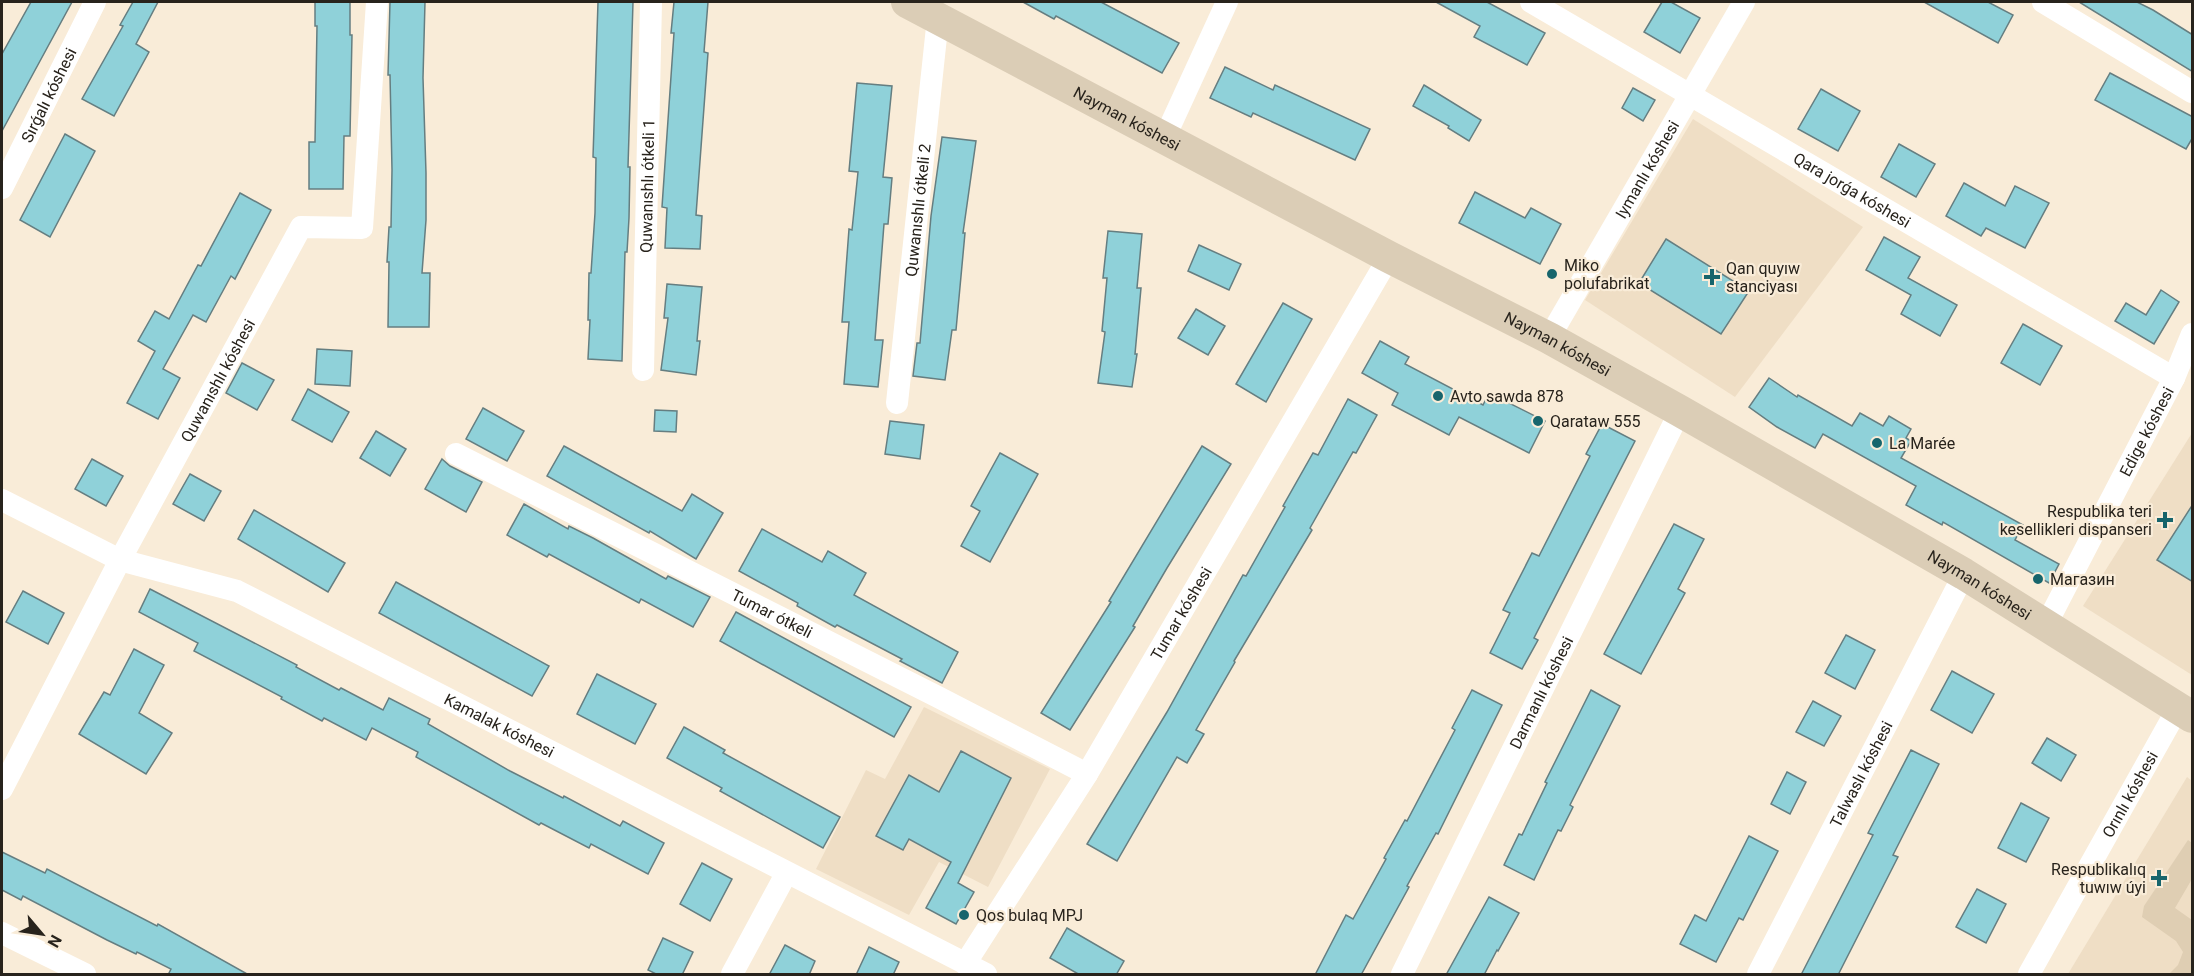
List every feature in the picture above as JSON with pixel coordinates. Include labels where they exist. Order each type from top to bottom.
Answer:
[{"type":"main road","name":"Nayman kóshesi","points":[[907,2],[1389,257],[1549,338],[1964,574],[2185,713]]},
{"type":"street","name":"Sırǵalı kóshesi","points":[[2,188],[95,2]]},
{"type":"street","name":"Quwanıshlı kóshesi","points":[[2,789],[120,560],[301,227],[362,228],[377,2]]},
{"type":"street","name":"Quwanıshlı ótkeli 1","points":[[643,370],[651,2]]},
{"type":"street","points":[[1165,137],[1227,2]]},
{"type":"street","name":"Qara jorǵa kóshesi","points":[[1531,2],[2174,378]]},
{"type":"street","name":"Iymanlı kóshesi","points":[[1549,338],[1744,2]]},
{"type":"street","points":[[2043,2],[2193,92]]},
{"type":"street","name":"Quwanıshlı ótkeli 2","points":[[897,404],[938,18]]},
{"type":"street","name":"Tumar kóshesi","points":[[965,964],[1087,774],[1389,257]]},
{"type":"street","name":"Edige kóshesi","points":[[2046,625],[2174,378],[2193,334]]},
{"type":"street","name":"Darmanlı kóshesi","points":[[1402,975],[1680,411]]},
{"type":"street","name":"Tumar ótkeli","points":[[456,454],[1087,774]]},
{"type":"street","name":"Kamalak kóshesi","points":[[2,500],[120,560],[237,591],[986,975]]},
{"type":"street","name":"Talwaslı kóshesi","points":[[1758,975],[1964,574]]},
{"type":"street","name":"Orınlı kóshesi","points":[[2029,975],[2185,713]]},
{"type":"street","points":[[732,975],[786,874]]},
{"type":"street","points":[[2,933],[56,968],[85,975]]},
{"type":"shaded area","name":"Qan quyıw stanciyası","points":[[1693,119],[1863,227],[1735,397],[1585,300]]},
{"type":"shaded area","name":"Respublika teri kesellikleri dispanseri","points":[[2192,433],[2192,675],[2083,606]]},
{"type":"shaded area","points":[[924,707],[1050,769],[988,887],[939,862],[909,915],[816,869],[866,770],[885,779]]},
{"type":"shaded area","name":"Respublikalıq tuwıw úyi","points":[[2187,777],[2192,781],[2192,974],[2068,974]]},
{"type":"shaded area","points":[[2188,840],[2192,843],[2192,879],[2175,908],[2192,920],[2192,974],[2169,974],[2178,965],[2183,952],[2176,941],[2142,917],[2144,906]]},
{"type":"building","points":[[31,2],[72,2],[2,131],[2,54]]},
{"type":"building","points":[[133,2],[158,2],[136,44],[149,52],[114,116],[82,99],[123,26],[120,25]]},
{"type":"building","points":[[315,2],[350,2],[350,35],[352,35],[350,136],[344,136],[343,189],[309,189],[309,142],[315,142],[317,26],[315,26]]},
{"type":"building","points":[[390,2],[425,2],[423,78],[426,220],[422,273],[430,273],[429,327],[388,327],[389,262],[387,262],[389,227],[391,227],[392,170],[390,75],[388,75]]},
{"type":"building","points":[[598,2],[633,2],[628,167],[630,167],[629,218],[627,252],[625,252],[622,361],[588,359],[589,273],[591,273],[595,213],[596,158],[593,157]]},
{"type":"building","points":[[674,2],[708,2],[704,52],[708,53],[696,215],[702,216],[700,249],[665,248],[667,208],[662,207],[674,33],[671,33]]},
{"type":"building","points":[[1023,2],[1101,2],[1179,43],[1162,73],[1056,16],[1054,19]]},
{"type":"building","points":[[1436,2],[1487,2],[1545,33],[1527,65],[1474,37],[1480,26]]},
{"type":"building","points":[[1662,2],[1671,2],[1700,18],[1680,53],[1644,32]]},
{"type":"building","points":[[1924,2],[1988,2],[2013,15],[1998,43]]},
{"type":"building","points":[[2079,2],[2137,2],[2153,10],[2193,35],[2193,72]]},
{"type":"building","points":[[1225,67],[1273,90],[1275,85],[1370,129],[1355,160],[1253,113],[1251,117],[1210,98]]},
{"type":"building","points":[[2110,73],[2193,117],[2193,137],[2186,149],[2095,100]]},
{"type":"building","points":[[857,83],[892,86],[883,177],[892,178],[888,224],[884,224],[875,340],[883,340],[878,387],[844,384],[849,322],[842,322],[849,229],[852,230],[858,172],[849,171]]},
{"type":"building","points":[[1424,85],[1481,120],[1469,141],[1448,128],[1449,126],[1413,106]]},
{"type":"building","points":[[1633,88],[1655,100],[1643,121],[1622,108]]},
{"type":"building","points":[[1821,89],[1860,111],[1838,151],[1798,129]]},
{"type":"building","points":[[65,134],[95,151],[50,237],[20,220]]},
{"type":"building","points":[[942,137],[976,141],[963,233],[965,233],[956,330],[952,330],[945,380],[913,376],[917,343],[920,343],[931,216]]},
{"type":"building","points":[[1899,144],[1935,164],[1916,197],[1881,177]]},
{"type":"building","points":[[1964,183],[2005,206],[2015,186],[2049,203],[2025,248],[1986,228],[1981,236],[1946,216]]},
{"type":"building","points":[[1475,192],[1525,218],[1531,208],[1561,224],[1540,264],[1459,223]]},
{"type":"building","points":[[240,193],[271,210],[235,279],[231,276],[206,322],[193,315],[163,369],[180,378],[158,419],[127,403],[155,351],[138,341],[155,311],[169,319],[198,265],[201,266]]},
{"type":"building","points":[[1108,231],[1142,234],[1137,288],[1141,288],[1135,354],[1137,354],[1132,387],[1098,383],[1105,332],[1102,331],[1107,278],[1103,278]]},
{"type":"building","points":[[1884,237],[1920,257],[1908,278],[1957,305],[1940,336],[1901,314],[1911,295],[1866,270]]},
{"type":"building","points":[[1666,239],[1749,291],[1721,334],[1639,283]]},
{"type":"building","points":[[1199,245],[1241,264],[1229,290],[1188,271]]},
{"type":"building","points":[[667,284],[702,287],[696,375],[661,370],[668,318],[664,318]]},
{"type":"building","points":[[2161,290],[2179,302],[2154,344],[2115,321],[2126,303],[2146,315]]},
{"type":"building","points":[[1283,303],[1312,319],[1266,402],[1236,384]]},
{"type":"building","points":[[1196,309],[1225,326],[1208,355],[1178,338]]},
{"type":"building","points":[[2023,324],[2062,346],[2040,385],[2001,363]]},
{"type":"building","points":[[1380,341],[1409,357],[1405,364],[1483,405],[1489,393],[1545,421],[1529,453],[1459,417],[1449,435],[1392,405],[1398,393],[1362,373]]},
{"type":"building","points":[[317,349],[352,351],[350,386],[315,384]]},
{"type":"building","points":[[242,363],[274,380],[257,410],[226,393]]},
{"type":"building","points":[[1769,378],[1797,397],[1798,395],[1852,426],[1860,413],[1883,426],[1889,416],[1911,429],[1906,438],[1911,441],[1901,458],[2023,525],[2015,540],[2059,564],[2049,583],[1943,522],[1942,525],[1906,505],[1916,486],[1823,434],[1815,448],[1777,427],[1749,407]]},
{"type":"building","points":[[308,389],[349,412],[332,442],[292,420]]},
{"type":"building","points":[[1348,399],[1377,415],[1356,453],[1353,452],[1310,528],[1312,530],[1196,730],[1204,734],[1187,763],[1177,757],[1117,861],[1087,844],[1167,712],[1243,575],[1246,576],[1313,453],[1318,455]]},
{"type":"building","points":[[483,408],[524,431],[507,461],[466,439]]},
{"type":"building","points":[[655,410],[677,411],[676,432],[654,431]]},
{"type":"building","points":[[890,421],[924,425],[920,459],[885,454]]},
{"type":"building","points":[[1602,424],[1635,441],[1534,638],[1538,640],[1522,669],[1490,653],[1510,613],[1503,610],[1532,553],[1539,556],[1590,456],[1586,454]]},
{"type":"building","points":[[376,431],[406,449],[390,476],[360,458]]},
{"type":"building","points":[[564,446],[682,511],[692,494],[723,513],[696,559],[650,531],[649,533],[547,476]]},
{"type":"building","points":[[1202,446],[1231,464],[1167,568],[1133,626],[1135,627],[1070,730],[1041,713],[1111,602],[1109,601]]},
{"type":"building","points":[[1000,453],[1038,474],[990,562],[961,546],[980,511],[971,506]]},
{"type":"building","points":[[92,459],[123,476],[106,506],[75,489]]},
{"type":"building","points":[[442,459],[450,466],[482,482],[466,512],[425,489]]},
{"type":"building","points":[[190,474],[221,491],[204,521],[173,504]]},
{"type":"building","points":[[524,504],[568,529],[569,526],[593,538],[666,579],[668,576],[710,597],[693,627],[641,599],[639,603],[549,554],[547,557],[507,535]]},
{"type":"building","points":[[2193,504],[2193,582],[2157,560]]},
{"type":"building","points":[[254,510],[345,563],[328,592],[238,539]]},
{"type":"building","points":[[1674,524],[1704,539],[1678,589],[1685,593],[1641,674],[1604,654]]},
{"type":"building","points":[[762,529],[822,562],[828,551],[866,573],[854,595],[958,652],[942,683],[900,661],[902,659],[837,625],[835,627],[797,606],[798,603],[739,571]]},
{"type":"building","points":[[396,582],[549,666],[532,696],[379,613]]},
{"type":"building","points":[[150,589],[297,665],[296,667],[339,690],[341,688],[383,710],[389,698],[430,719],[428,724],[510,771],[620,826],[623,821],[664,843],[648,874],[591,844],[589,848],[541,823],[539,825],[416,757],[418,752],[372,728],[366,740],[324,718],[322,721],[281,699],[282,697],[194,651],[198,643],[139,612]]},
{"type":"building","points":[[23,591],[64,613],[48,644],[6,622]]},
{"type":"building","points":[[736,612],[911,707],[894,737],[720,641]]},
{"type":"building","points":[[1846,635],[1875,650],[1855,689],[1825,673]]},
{"type":"building","points":[[134,649],[164,665],[139,713],[172,733],[146,774],[79,734],[104,692],[110,695]]},
{"type":"building","points":[[1952,671],[1994,694],[1972,733],[1931,710]]},
{"type":"building","points":[[597,674],[656,704],[635,744],[577,714]]},
{"type":"building","points":[[1472,690],[1502,705],[1438,834],[1436,833],[1407,886],[1409,887],[1361,975],[1315,975],[1346,915],[1353,919],[1386,859],[1384,858],[1405,820],[1407,821],[1455,730],[1452,728]]},
{"type":"building","points":[[1591,690],[1620,706],[1570,805],[1573,807],[1561,831],[1558,830],[1534,880],[1504,865],[1519,834],[1522,835],[1547,783],[1545,782]]},
{"type":"building","points":[[1813,701],[1841,716],[1824,746],[1796,732]]},
{"type":"building","points":[[684,727],[725,750],[723,753],[840,817],[823,848],[720,791],[722,788],[667,758]]},
{"type":"building","points":[[2047,738],[2076,755],[2061,781],[2032,763]]},
{"type":"building","points":[[1911,750],[1939,764],[1893,855],[1898,857],[1838,975],[1801,975],[1873,835],[1868,833]]},
{"type":"building","points":[[961,751],[1011,778],[958,883],[974,892],[956,924],[926,908],[951,862],[909,839],[903,850],[876,836],[909,775],[939,792]]},
{"type":"building","points":[[1787,772],[1806,782],[1790,814],[1771,804]]},
{"type":"building","points":[[2021,803],[2049,818],[2026,862],[1998,848]]},
{"type":"building","points":[[1749,836],[1778,851],[1743,920],[1739,918],[1716,962],[1680,944],[1695,915],[1706,921]]},
{"type":"building","points":[[2,852],[45,873],[47,869],[157,926],[158,924],[249,975],[168,975],[171,969],[107,940],[23,896],[21,900],[2,890]]},
{"type":"building","points":[[702,863],[732,879],[710,921],[680,904]]},
{"type":"building","points":[[1977,889],[2006,904],[1986,943],[1956,927]]},
{"type":"building","points":[[1489,897],[1519,913],[1484,975],[1446,975]]},
{"type":"building","points":[[1067,928],[1124,961],[1116,975],[1080,975],[1050,958]]},
{"type":"building","points":[[663,938],[693,952],[682,975],[658,975],[648,970]]},
{"type":"building","points":[[785,945],[815,961],[809,975],[769,975]]},
{"type":"building","points":[[869,947],[899,962],[893,975],[856,975]]},
{"type":"place","name":"Miko polufabrikat","points":[[1552,274]]},
{"type":"place","name":"Qan quyıw stanciyası","points":[[1712,277]]},
{"type":"place","name":"Avto sawda 878","points":[[1438,396]]},
{"type":"place","name":"Qarataw 555","points":[[1538,421]]},
{"type":"place","name":"La Marée","points":[[1877,443]]},
{"type":"place","name":"Respublika teri kesellikleri dispanseri","points":[[2165,520]]},
{"type":"place","name":"Магазин","points":[[2038,579]]},
{"type":"place","name":"Respublikalıq tuwıw úyi","points":[[2159,878]]},
{"type":"place","name":"Qos bulaq MPJ","points":[[964,915]]}]
